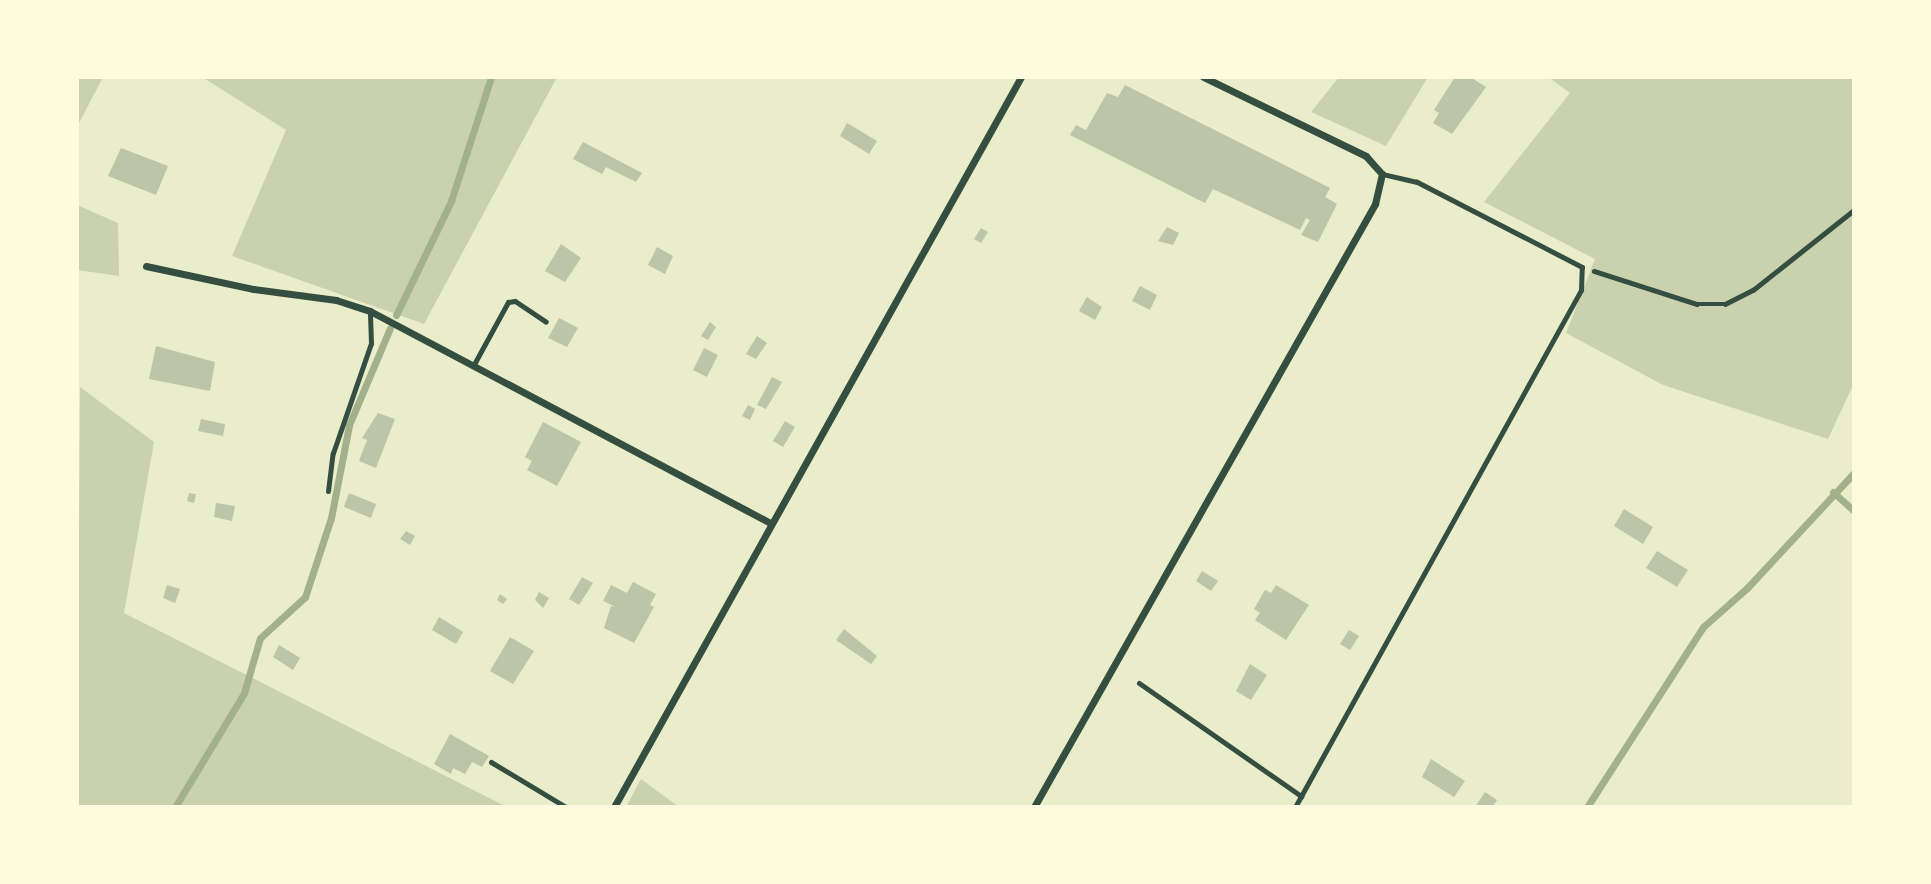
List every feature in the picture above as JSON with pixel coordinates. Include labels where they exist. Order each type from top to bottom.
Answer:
[{"type":"street","points":[[614,807],[1021,77]]},
{"type":"street","points":[[1034,807],[1375,204],[1382,174],[1366,156],[1203,77]]},
{"type":"street","points":[[146,266],[253,289],[337,300],[370,311],[770,523]]},
{"type":"lane","points":[[1295,807],[1581,290],[1582,267],[1417,182],[1382,174]]},
{"type":"lane","points":[[473,366],[508,302],[515,301],[546,322]]},
{"type":"lane","points":[[328,491],[333,453],[370,343],[370,311]]},
{"type":"lane","points":[[1139,683],[1301,796]]},
{"type":"lane","points":[[491,762],[566,807]]},
{"type":"path","points":[[1582,267],[1697,304],[1725,304],[1753,290],[1854,210]]},
{"type":"green space","points":[[77,77],[103,77],[77,127]]},
{"type":"green space","points":[[202,77],[557,77],[424,324],[232,256],[286,130]]},
{"type":"green space","points":[[1339,77],[1428,77],[1386,146],[1311,112]]},
{"type":"green space","points":[[1548,77],[1854,77],[1854,383],[1828,439],[1663,385],[1566,333],[1595,259],[1484,202],[1570,93]]},
{"type":"green space","points":[[77,205],[118,223],[119,276],[77,270]]},
{"type":"green space","points":[[80,387],[154,442],[124,613],[507,807],[77,807]]},
{"type":"green space","points":[[641,779],[679,807],[626,807]]},
{"type":"building","points":[[1455,77],[1470,77],[1486,87],[1452,134],[1433,123],[1439,113],[1434,110]]},
{"type":"building","points":[[1125,85],[1330,188],[1325,197],[1337,204],[1318,242],[1301,235],[1310,220],[1306,218],[1300,230],[1213,189],[1205,203],[1070,135],[1076,125],[1086,130],[1107,93],[1118,97]]},
{"type":"building","points":[[847,123],[877,141],[869,154],[840,136]]},
{"type":"building","points":[[583,142],[642,173],[636,182],[606,167],[602,174],[573,159]]},
{"type":"building","points":[[121,148],[168,166],[156,195],[108,176]]},
{"type":"building","points":[[1167,227],[1179,233],[1173,245],[1158,241]]},
{"type":"building","points":[[981,228],[988,232],[981,243],[974,239]]},
{"type":"building","points":[[561,244],[581,258],[565,282],[545,271]]},
{"type":"building","points":[[657,247],[673,256],[665,274],[648,265]]},
{"type":"building","points":[[1140,286],[1157,295],[1150,310],[1132,301]]},
{"type":"building","points":[[1087,297],[1102,307],[1095,320],[1079,311]]},
{"type":"building","points":[[559,318],[578,328],[567,347],[548,338]]},
{"type":"building","points":[[710,322],[716,327],[708,340],[701,336]]},
{"type":"building","points":[[757,336],[767,343],[756,359],[746,354]]},
{"type":"building","points":[[156,346],[215,362],[210,391],[149,379]]},
{"type":"building","points":[[704,348],[718,355],[707,377],[693,370]]},
{"type":"building","points":[[772,377],[782,382],[766,409],[757,405]]},
{"type":"building","points":[[748,405],[755,409],[750,420],[742,416]]},
{"type":"building","points":[[378,413],[395,419],[376,468],[359,461],[367,440],[362,438]]},
{"type":"building","points":[[201,419],[225,424],[223,436],[198,431]]},
{"type":"building","points":[[785,421],[795,427],[783,447],[773,441]]},
{"type":"building","points":[[543,422],[581,442],[557,486],[527,470],[532,461],[525,457]]},
{"type":"building","points":[[189,493],[196,494],[194,503],[187,501]]},
{"type":"building","points":[[349,493],[376,504],[371,518],[344,507]]},
{"type":"building","points":[[216,503],[235,506],[232,521],[214,517]]},
{"type":"building","points":[[1624,509],[1653,527],[1643,544],[1614,526]]},
{"type":"building","points":[[406,531],[415,536],[410,545],[400,539]]},
{"type":"building","points":[[1657,551],[1688,570],[1677,587],[1646,568]]},
{"type":"building","points":[[1202,571],[1218,581],[1211,591],[1196,581]]},
{"type":"building","points":[[582,577],[593,583],[579,605],[569,599]]},
{"type":"building","points":[[633,582],[656,594],[650,605],[654,607],[634,643],[604,628],[611,606],[616,607],[603,601],[611,585],[627,593]]},
{"type":"building","points":[[167,585],[180,589],[175,603],[163,598]]},
{"type":"building","points":[[1276,585],[1309,605],[1286,640],[1255,620],[1260,613],[1254,609],[1265,590],[1271,593]]},
{"type":"building","points":[[539,592],[549,598],[543,608],[535,600]]},
{"type":"building","points":[[500,594],[507,599],[503,604],[497,600]]},
{"type":"building","points":[[439,617],[463,632],[456,644],[432,630]]},
{"type":"building","points":[[844,629],[877,656],[871,664],[836,640]]},
{"type":"building","points":[[1349,630],[1359,636],[1350,650],[1340,644]]},
{"type":"building","points":[[510,637],[534,651],[513,684],[490,671]]},
{"type":"building","points":[[279,645],[300,658],[293,670],[273,657]]},
{"type":"building","points":[[1250,664],[1267,675],[1251,700],[1236,691]]},
{"type":"building","points":[[450,734],[489,756],[482,767],[472,762],[465,774],[453,768],[451,774],[434,764]]},
{"type":"building","points":[[1431,759],[1465,781],[1454,797],[1422,777]]},
{"type":"building","points":[[1485,792],[1497,800],[1492,807],[1475,807]]},
{"type":"waterway","points":[[396,315],[451,201],[491,77]]},
{"type":"waterway","points":[[175,807],[244,693],[260,638],[305,597],[331,518],[349,425],[390,328]]},
{"type":"waterway","points":[[1587,807],[1703,627],[1747,588],[1854,473]]},
{"type":"waterway","points":[[1833,492],[1854,511]]}]
